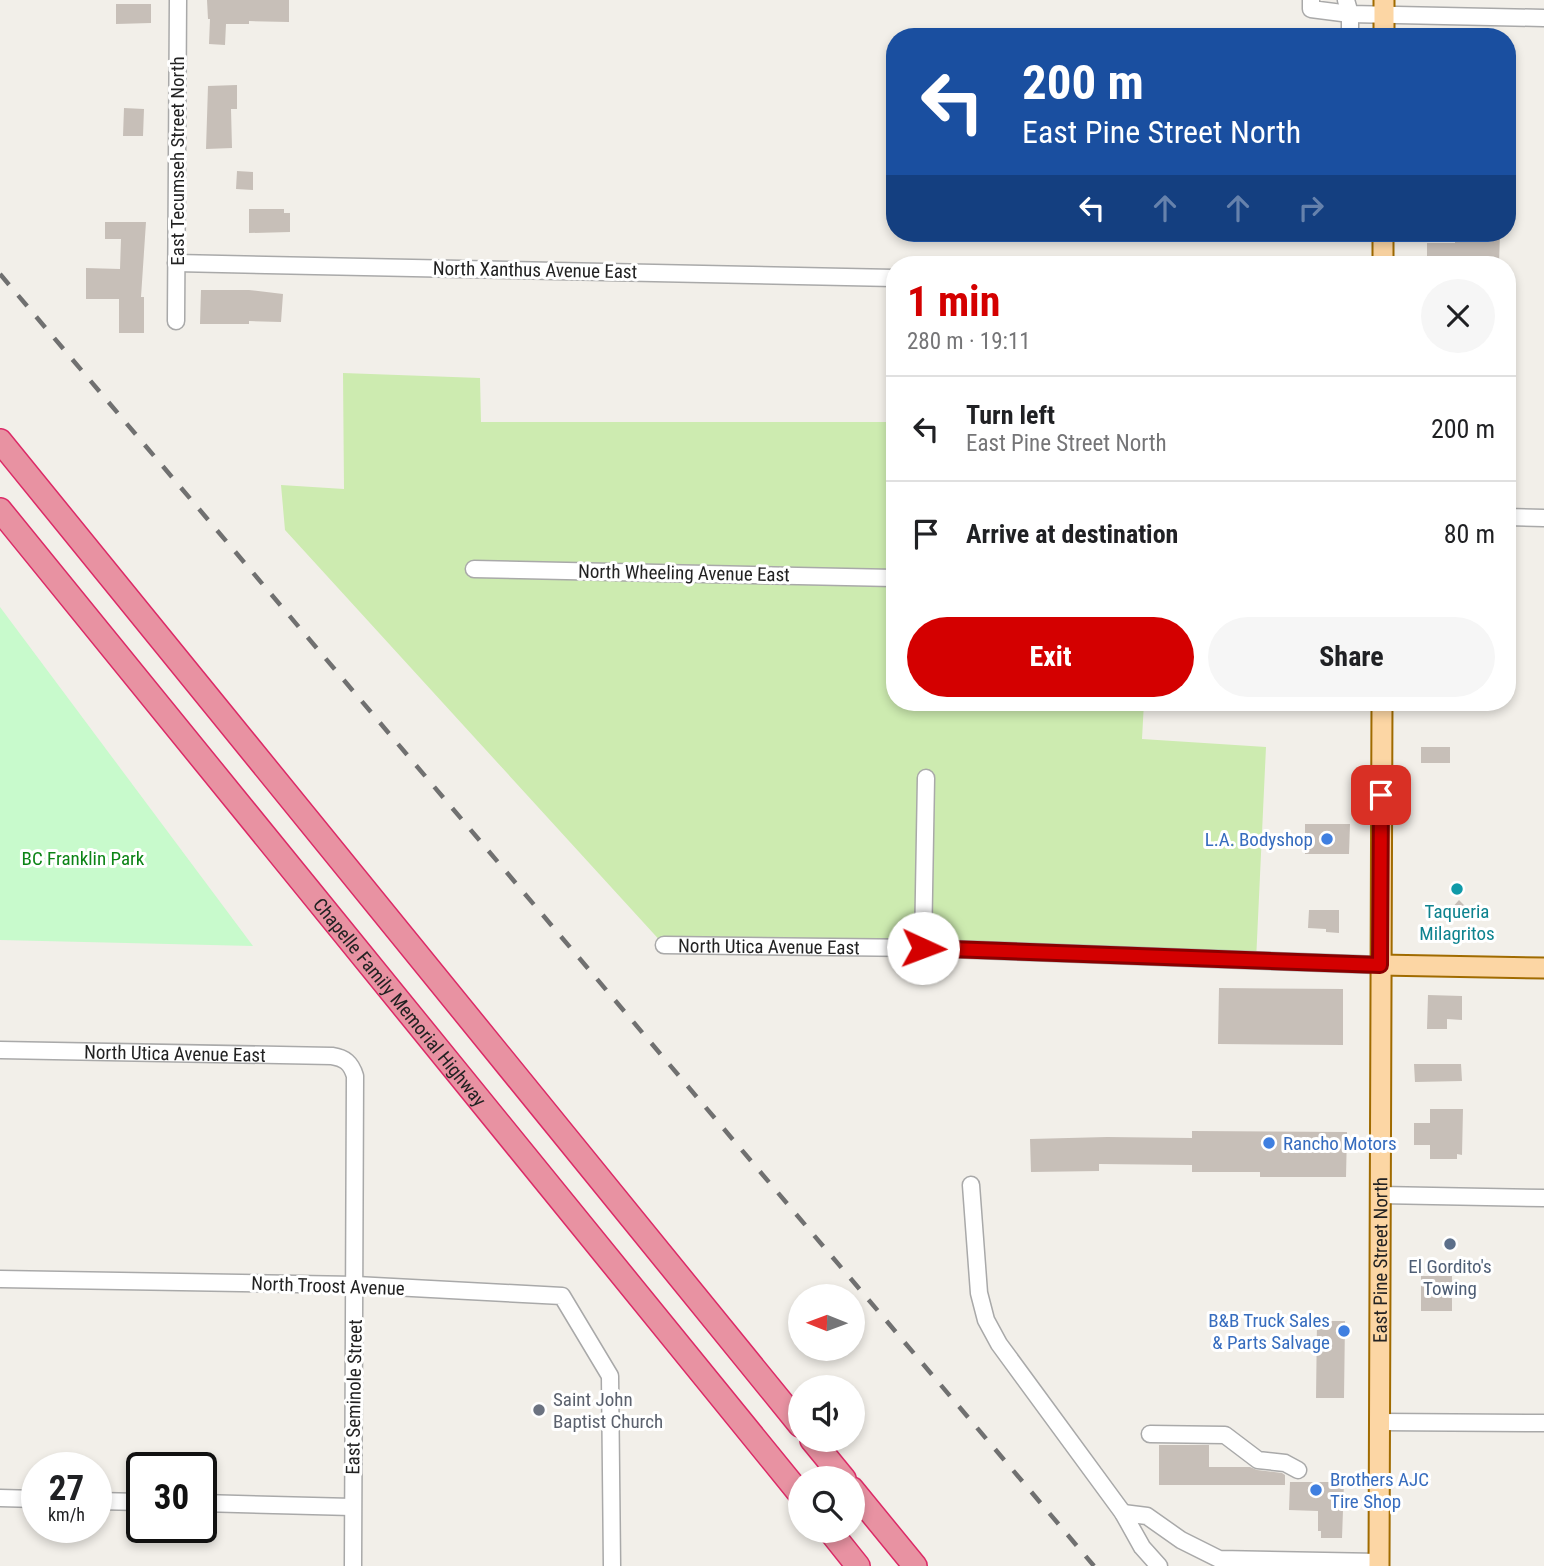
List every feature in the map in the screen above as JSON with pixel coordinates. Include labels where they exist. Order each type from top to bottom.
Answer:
[{"type":"highway","points":[[0,441],[788,1410]]},
{"type":"highway","name":"Chapelle Family Memorial Highway","points":[[0,510],[788,1480]]},
{"type":"highway","points":[[822,1452],[833,1466]]},
{"type":"highway","points":[[781,1472],[788,1482]]},
{"type":"highway","points":[[865,1505],[914,1566]]},
{"type":"highway","points":[[828,1543],[843,1566]]},
{"type":"highway","points":[[840,1543],[858,1566]]},
{"type":"main road","points":[[1384,8],[1384,28]]},
{"type":"main road","name":"East Pine Street North","points":[[1379,1564],[1382,711]]},
{"type":"main road","name":"North Utica Avenue East","points":[[1380,965],[1544,968]]},
{"type":"street","name":"East Tecumseh Street North","points":[[176,321],[178,0]]},
{"type":"street","points":[[1311,0],[1311,9],[1384,8],[1544,18]]},
{"type":"street","points":[[1348,7],[1349,28]]},
{"type":"street","name":"North Xanthus Avenue East","points":[[176,263],[886,278]]},
{"type":"street","points":[[1516,517],[1544,518]]},
{"type":"street","name":"North Wheeling Avenue East","points":[[474,569],[886,578]]},
{"type":"street","points":[[923,948],[926,778]]},
{"type":"street","name":"North Utica Avenue East","points":[[664,945],[923,948],[1380,965]]},
{"type":"street","name":"North Utica Avenue East","points":[[0,1050],[332,1056],[348,1062]]},
{"type":"street","name":"East Seminole Street","points":[[348,1062],[355,1076],[353,1566]]},
{"type":"street","points":[[971,1185],[979,1293],[986,1320],[999,1344],[1159,1566]]},
{"type":"street","points":[[1380,1195],[1544,1198]]},
{"type":"street","name":"North Troost Avenue","points":[[0,1279],[356,1285],[562,1296],[610,1376],[612,1566]]},
{"type":"street","points":[[1379,1422],[1544,1423]]},
{"type":"street","points":[[1150,1434],[1225,1435],[1258,1460],[1285,1463],[1297,1470]]},
{"type":"street","points":[[0,1498],[21,1499]]},
{"type":"street","points":[[217,1503],[352,1507]]},
{"type":"street","points":[[1123,1513],[1147,1516],[1181,1540],[1219,1559],[1379,1564]]},
{"type":"green space","points":[[343,373],[480,378],[481,422],[886,422],[886,711],[1144,711],[1142,739],[1266,747],[1256,961],[664,945],[285,530],[281,485],[344,489]]},
{"type":"green space","name":"BC Franklin Park","points":[[0,607],[253,946],[0,940]]},
{"type":"building","points":[[207,0],[289,0],[289,22],[249,21],[249,24],[226,24],[225,45],[209,44],[210,19]]},
{"type":"building","points":[[116,4],[151,4],[151,23],[116,24]]},
{"type":"building","points":[[237,85],[237,109],[231,109],[232,148],[206,149],[208,86]]},
{"type":"building","points":[[124,108],[144,109],[143,136],[123,136]]},
{"type":"building","points":[[237,171],[253,172],[253,190],[236,189]]},
{"type":"building","points":[[249,209],[284,209],[284,213],[290,213],[290,232],[249,233]]},
{"type":"building","points":[[105,222],[146,222],[141,297],[144,297],[144,333],[119,333],[119,299],[86,299],[86,268],[120,269],[121,239],[105,239]]},
{"type":"building","points":[[1500,242],[1499,256],[1427,256],[1427,243]]},
{"type":"building","points":[[201,290],[249,290],[283,294],[281,322],[200,324]]},
{"type":"building","points":[[1421,747],[1450,747],[1450,763],[1421,763]]},
{"type":"building","name":"L.A. Bodyshop","points":[[1305,824],[1350,824],[1349,854],[1305,854]]},
{"type":"building","points":[[1459,900],[1468,909],[1458,918],[1450,910]]},
{"type":"building","points":[[1309,910],[1339,910],[1339,933],[1308,928]]},
{"type":"building","points":[[1219,988],[1343,989],[1343,1045],[1218,1044]]},
{"type":"building","points":[[1428,995],[1462,996],[1462,1020],[1447,1019],[1447,1029],[1427,1029]]},
{"type":"building","points":[[1414,1064],[1461,1064],[1462,1081],[1415,1082]]},
{"type":"building","points":[[1430,1109],[1463,1109],[1462,1155],[1457,1154],[1457,1159],[1430,1159],[1430,1145],[1414,1145],[1414,1123],[1430,1123]]},
{"type":"building","points":[[1192,1131],[1347,1132],[1346,1177],[1260,1177],[1260,1172],[1192,1172],[1192,1165],[1099,1164],[1099,1171],[1031,1172],[1030,1139],[1192,1138]]},
{"type":"building","points":[[1421,1276],[1452,1276],[1452,1311],[1421,1311]]},
{"type":"building","points":[[1317,1321],[1345,1321],[1344,1398],[1316,1398]]},
{"type":"building","points":[[1159,1445],[1209,1445],[1209,1467],[1250,1467],[1282,1473],[1285,1475],[1285,1485],[1159,1485]]},
{"type":"building","name":"Brothers AJC Tire Shop","points":[[1290,1482],[1344,1482],[1342,1538],[1321,1538],[1321,1531],[1318,1531],[1318,1511],[1289,1510]]},
{"type":"railway","points":[[0,274],[1094,1566]]},
{"type":"place","name":"L.A. Bodyshop","points":[[1327,839]]},
{"type":"place","name":"Taqueria Milagritos","points":[[1457,889]]},
{"type":"place","name":"Rancho Motors","points":[[1269,1143]]},
{"type":"place","name":"El Gordito's Towing","points":[[1450,1244]]},
{"type":"place","name":"B&B Truck Sales & Parts Salvage","points":[[1344,1331]]},
{"type":"place","name":"Saint John Baptist Church","points":[[539,1410]]},
{"type":"place","name":"Brothers AJC Tire Shop","points":[[1316,1490]]},
{"type":"route","points":[[923,948],[1380,965],[1381,795]]}]
